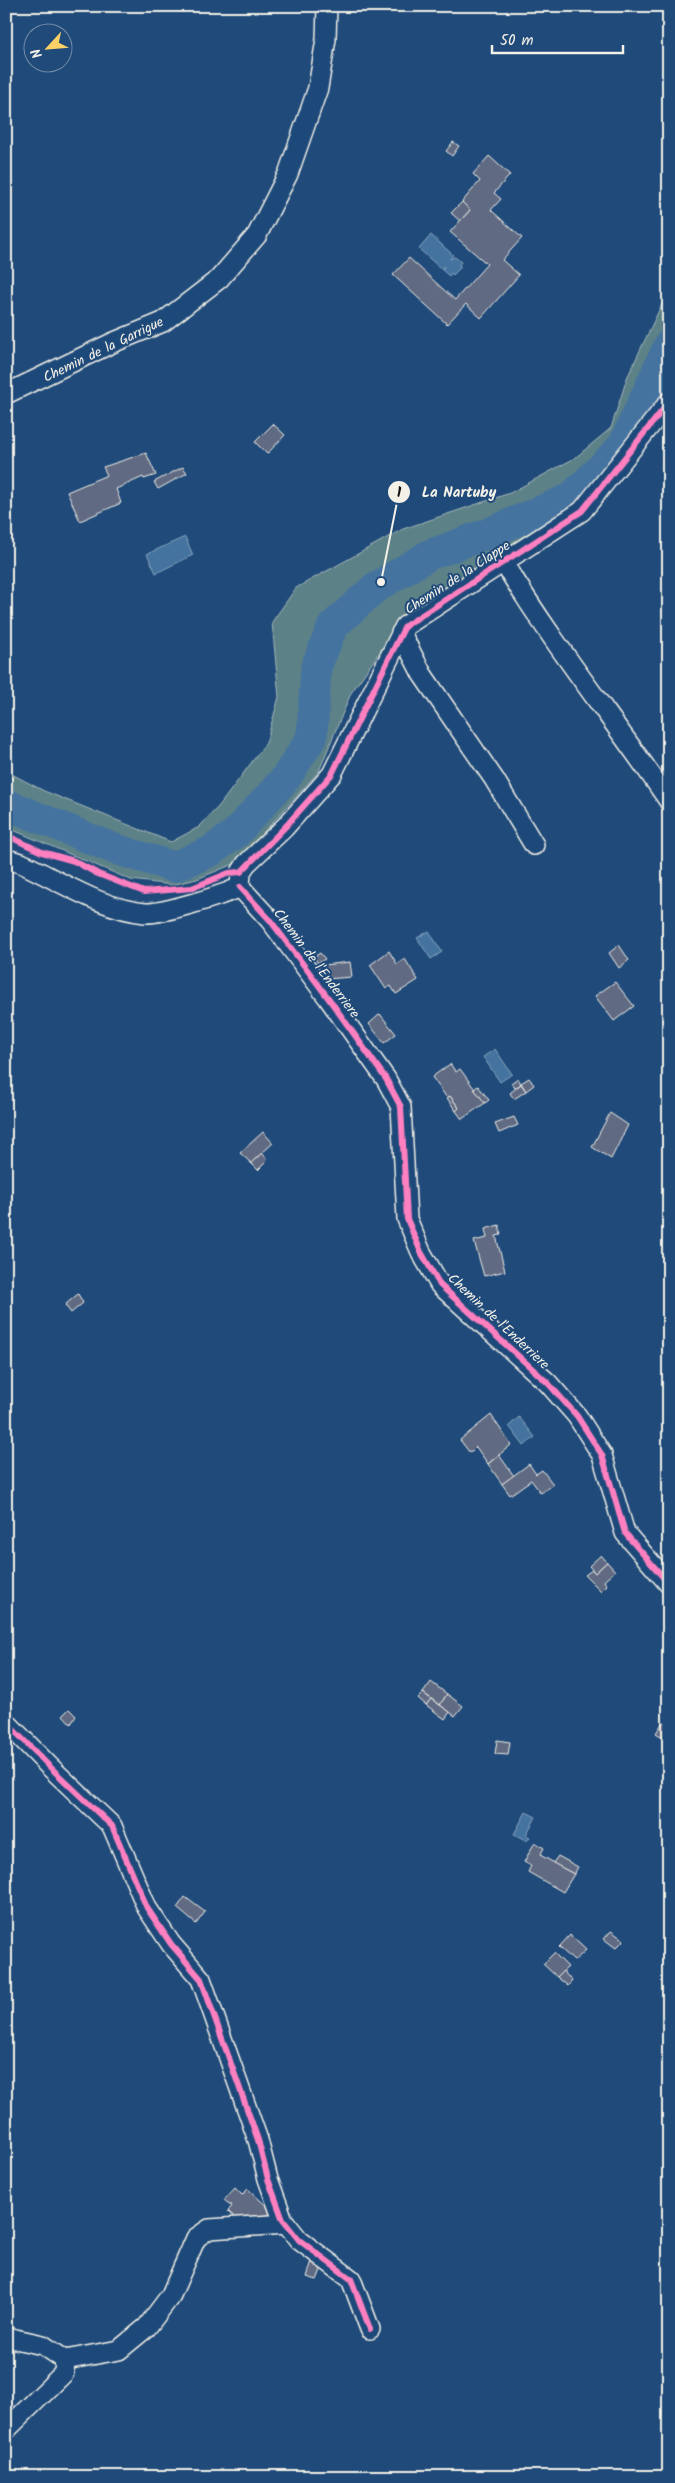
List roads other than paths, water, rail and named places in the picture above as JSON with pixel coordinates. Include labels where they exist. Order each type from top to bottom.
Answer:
[{"type":"street","name":"Chemin de la Garrigue","points":[[6,394],[112,343],[163,322],[219,280],[257,235],[288,174],[318,88],[326,39],[327,6]]},
{"type":"street","name":"Chemin de la Clappe","points":[[240,887],[241,872],[246,864],[285,827],[332,774],[404,626],[582,511],[669,402]]},
{"type":"street","points":[[503,561],[568,660],[669,801]]},
{"type":"street","points":[[401,633],[422,674],[494,779],[534,845]]},
{"type":"street","points":[[6,860],[21,863],[109,904],[146,913],[189,904],[240,887]]},
{"type":"street","name":"Chemin de l'Enderriere","points":[[240,887],[270,920],[329,999],[386,1078],[401,1107],[407,1219],[421,1252],[440,1285],[548,1383],[577,1416],[602,1455],[625,1534],[669,1584]]},
{"type":"street","points":[[6,1722],[112,1826],[147,1908],[171,1944],[201,1979],[258,2140],[268,2179],[286,2224],[299,2240],[351,2279],[370,2329]]},
{"type":"street","points":[[6,2337],[43,2345],[65,2360],[119,2350],[147,2326],[171,2295],[196,2238],[209,2229],[286,2224]]},
{"type":"street","points":[[6,2430],[64,2373],[65,2360]]},
{"type":"water","points":[[431,235],[453,255],[450,259],[455,257],[461,262],[459,265],[461,267],[453,275],[451,273],[449,276],[442,270],[444,266],[441,269],[419,249]]},
{"type":"water","points":[[185,537],[193,555],[156,573],[147,554]]},
{"type":"water","points":[[429,931],[442,952],[431,959],[417,938]]},
{"type":"water","points":[[495,1049],[512,1074],[500,1082],[483,1057]]},
{"type":"water","points":[[519,1417],[535,1437],[524,1446],[509,1426]]},
{"type":"water","points":[[526,1812],[536,1817],[526,1835],[530,1837],[527,1841],[514,1834]]},
{"type":"waterway","points":[[6,804],[112,848],[174,867],[211,851],[236,833],[285,779],[312,737],[316,667],[333,626],[375,588],[429,555],[489,533],[571,498],[623,446],[669,345]]},
{"type":"place","name":"La Nartuby","points":[[381,582]]}]
